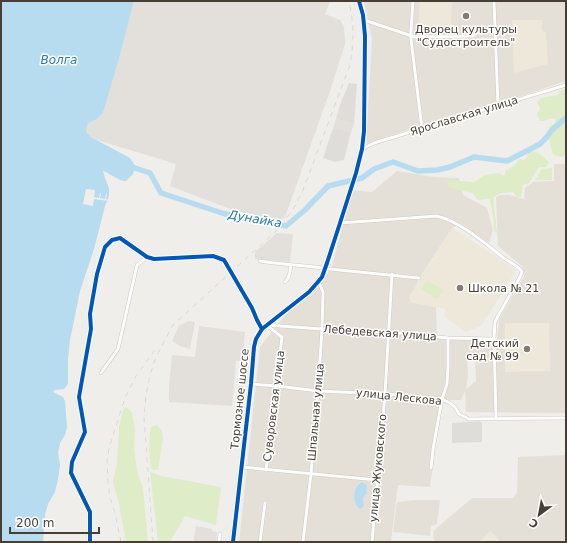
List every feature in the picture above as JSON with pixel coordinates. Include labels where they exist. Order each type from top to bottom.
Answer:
[{"type":"street","name":"Тормозное шоссе","points":[[233,542],[256,339],[266,325],[303,297],[322,277],[326,269],[353,184],[362,149],[364,132],[366,36],[359,1]]},
{"type":"street","points":[[414,1],[411,36],[422,129]]},
{"type":"street","points":[[494,1],[498,106]]},
{"type":"street","points":[[364,20],[415,37],[473,36],[478,32],[494,30]]},
{"type":"street","name":"Ярославская улица","points":[[362,149],[374,143],[566,85]]},
{"type":"street","points":[[340,223],[437,216],[447,219],[460,226],[520,269],[522,272],[495,322],[496,418]]},
{"type":"street","points":[[90,542],[90,512],[71,473],[72,462],[85,432],[79,397],[91,329],[90,314],[97,274],[105,247],[112,240],[120,238],[147,257],[154,259],[212,256],[224,260],[252,308],[262,329]]},
{"type":"street","points":[[101,373],[118,348],[137,265],[147,257]]},
{"type":"street","points":[[260,261],[419,278]]},
{"type":"street","points":[[285,282],[289,276],[291,265]]},
{"type":"street","name":"улица Жуковского","points":[[372,542],[385,394],[392,274]]},
{"type":"street","name":"Шпальная улица","points":[[303,542],[311,474],[322,329],[323,292],[320,285],[317,283]]},
{"type":"street","name":"Лебедевская улица","points":[[266,325],[389,332],[448,338],[494,339]]},
{"type":"street","name":"Суворовская улица","points":[[266,325],[282,337],[266,470]]},
{"type":"street","points":[[431,468],[442,400],[447,384],[448,338]]},
{"type":"street","name":"улица Лескова","points":[[251,384],[318,391],[385,394],[442,400],[450,403],[455,407],[459,414],[469,419],[566,418]]},
{"type":"street","points":[[242,467],[377,480]]},
{"type":"street","points":[[260,542],[266,503]]},
{"type":"street","points":[[219,542],[220,534]]},
{"type":"shaded area","points":[[134,1],[330,1],[325,14],[340,20],[344,27],[345,44],[330,91],[285,217],[278,221],[233,210],[170,186],[176,164],[97,140],[88,135],[86,128],[88,123],[97,119],[103,113]]},
{"type":"shaded area","points":[[364,1],[566,1],[566,81],[474,112],[416,127],[366,144],[372,39]]},
{"type":"shaded area","points":[[420,1],[452,1],[451,30],[441,32],[418,32]]},
{"type":"shaded area","points":[[512,20],[542,20],[542,31],[546,32],[548,64],[514,73]]},
{"type":"shaded area","points":[[349,83],[357,84],[354,124],[336,119]]},
{"type":"shaded area","points":[[336,119],[354,124],[351,132],[333,128]]},
{"type":"shaded area","points":[[333,128],[351,132],[344,160],[335,162],[323,158]]},
{"type":"shaded area","points":[[554,164],[566,164],[566,413],[466,412],[465,391],[461,400],[442,400],[430,487],[398,485],[391,542],[239,542],[260,347],[286,314],[320,285],[332,266],[352,190],[372,192],[397,171],[434,177],[459,178],[463,195],[487,208],[493,230],[489,243],[460,224],[452,228],[419,279],[410,302],[436,307],[437,338],[467,340],[467,345],[468,338],[497,339],[499,319],[524,277],[522,266],[498,246],[496,197],[500,195],[509,195],[524,199],[525,188],[533,182],[554,181]],"holes":[[[467,352],[475,355],[476,381],[466,389],[468,377]]]},
{"type":"shaded area","name":"Школа № 21","points":[[452,228],[517,270],[481,326],[466,332],[444,316],[445,309],[410,302],[409,297]]},
{"type":"shaded area","points":[[277,233],[293,234],[290,262],[255,259],[255,252]]},
{"type":"shaded area","points":[[188,321],[195,322],[190,349],[180,346],[172,341],[179,326]]},
{"type":"shaded area","name":"Детский сад № 99","points":[[505,323],[549,323],[550,371],[505,372]]},
{"type":"shaded area","points":[[199,326],[245,332],[242,361],[236,361],[232,406],[169,402],[172,355],[195,357]]},
{"type":"shaded area","points":[[479,421],[482,423],[482,442],[452,443],[452,423]]},
{"type":"shaded area","points":[[566,455],[566,542],[434,542],[433,531],[472,498],[513,498],[517,493],[518,457]]},
{"type":"shaded area","points":[[440,500],[437,524],[431,526],[430,536],[393,532],[397,502]]},
{"type":"shaded area","points":[[196,526],[212,529],[212,531],[217,532],[216,542],[193,542]]},
{"type":"shaded area","points":[[490,531],[501,542],[480,542]]},
{"type":"green space","points":[[566,89],[566,154],[562,157],[553,155],[550,143],[549,127],[555,123],[555,119],[540,121],[537,114],[540,109],[537,102],[541,98],[558,95],[560,91]]},
{"type":"green space","points":[[529,151],[540,154],[549,163],[546,167],[539,167],[529,183],[523,185],[521,197],[517,197],[513,192],[501,193],[494,197],[497,233],[494,231],[490,199],[478,200],[473,193],[447,186],[448,180],[474,182],[485,175],[499,173],[503,176],[505,171],[514,166],[519,159],[524,160],[528,157],[527,154]]},
{"type":"green space","points":[[552,168],[552,180],[535,180],[542,169]]},
{"type":"green space","points":[[427,280],[443,290],[437,299],[421,289]]},
{"type":"green space","points":[[125,407],[132,412],[135,430],[134,450],[138,475],[143,488],[148,542],[126,542],[119,504],[113,482],[117,464],[119,427]]},
{"type":"green space","points":[[157,425],[162,431],[163,438],[158,470],[153,470],[151,468],[149,437],[151,427]]},
{"type":"green space","points":[[150,472],[161,476],[221,487],[216,525],[185,516],[171,542],[158,542]]},
{"type":"water","name":"Волга","points":[[1,1],[134,1],[103,113],[97,119],[88,123],[86,128],[87,133],[91,137],[130,158],[135,168],[133,174],[126,181],[120,180],[103,171],[109,188],[109,196],[80,291],[70,340],[68,384],[64,389],[55,390],[53,392],[63,397],[65,401],[67,428],[60,443],[58,452],[60,465],[58,479],[55,492],[48,504],[45,515],[43,542],[1,542]]},
{"type":"water","points":[[362,482],[367,485],[367,493],[363,498],[364,506],[360,509],[355,503],[354,495],[357,487]]},
{"type":"pier","points":[[86,189],[95,190],[94,197],[99,198],[101,193],[100,198],[105,199],[107,194],[106,199],[110,200],[94,199],[93,206],[83,204]]},
{"type":"waterway","name":"Дунайка","points":[[129,166],[150,173],[161,193],[225,214],[286,226],[305,210],[328,186],[362,178],[374,169],[393,162],[418,171],[437,170],[450,167],[474,157],[507,161],[540,144],[551,131],[566,118]]},
{"type":"railway","points":[[153,542],[144,417],[146,395],[150,375],[156,357],[173,325],[275,232],[295,206],[303,190],[350,65],[353,33],[349,1]]},
{"type":"railway","points":[[121,542],[114,509],[110,498],[107,462],[109,448],[125,398],[136,376],[155,350]]},
{"type":"cycle path","points":[[233,542],[256,339],[262,329],[309,292],[322,277],[356,173],[362,149],[364,131],[365,36],[363,15],[359,1]]},
{"type":"cycle path","points":[[90,542],[90,512],[71,473],[72,462],[85,432],[79,397],[91,329],[90,314],[97,274],[105,247],[112,240],[120,238],[147,257],[154,259],[213,256],[224,260],[252,308],[262,329]]},
{"type":"place","name":"Дворец культуры \"Судостроитель\"","points":[[466,16]]},
{"type":"place","name":"Школа № 21","points":[[460,288]]},
{"type":"place","name":"Детский сад № 99","points":[[527,349]]}]
